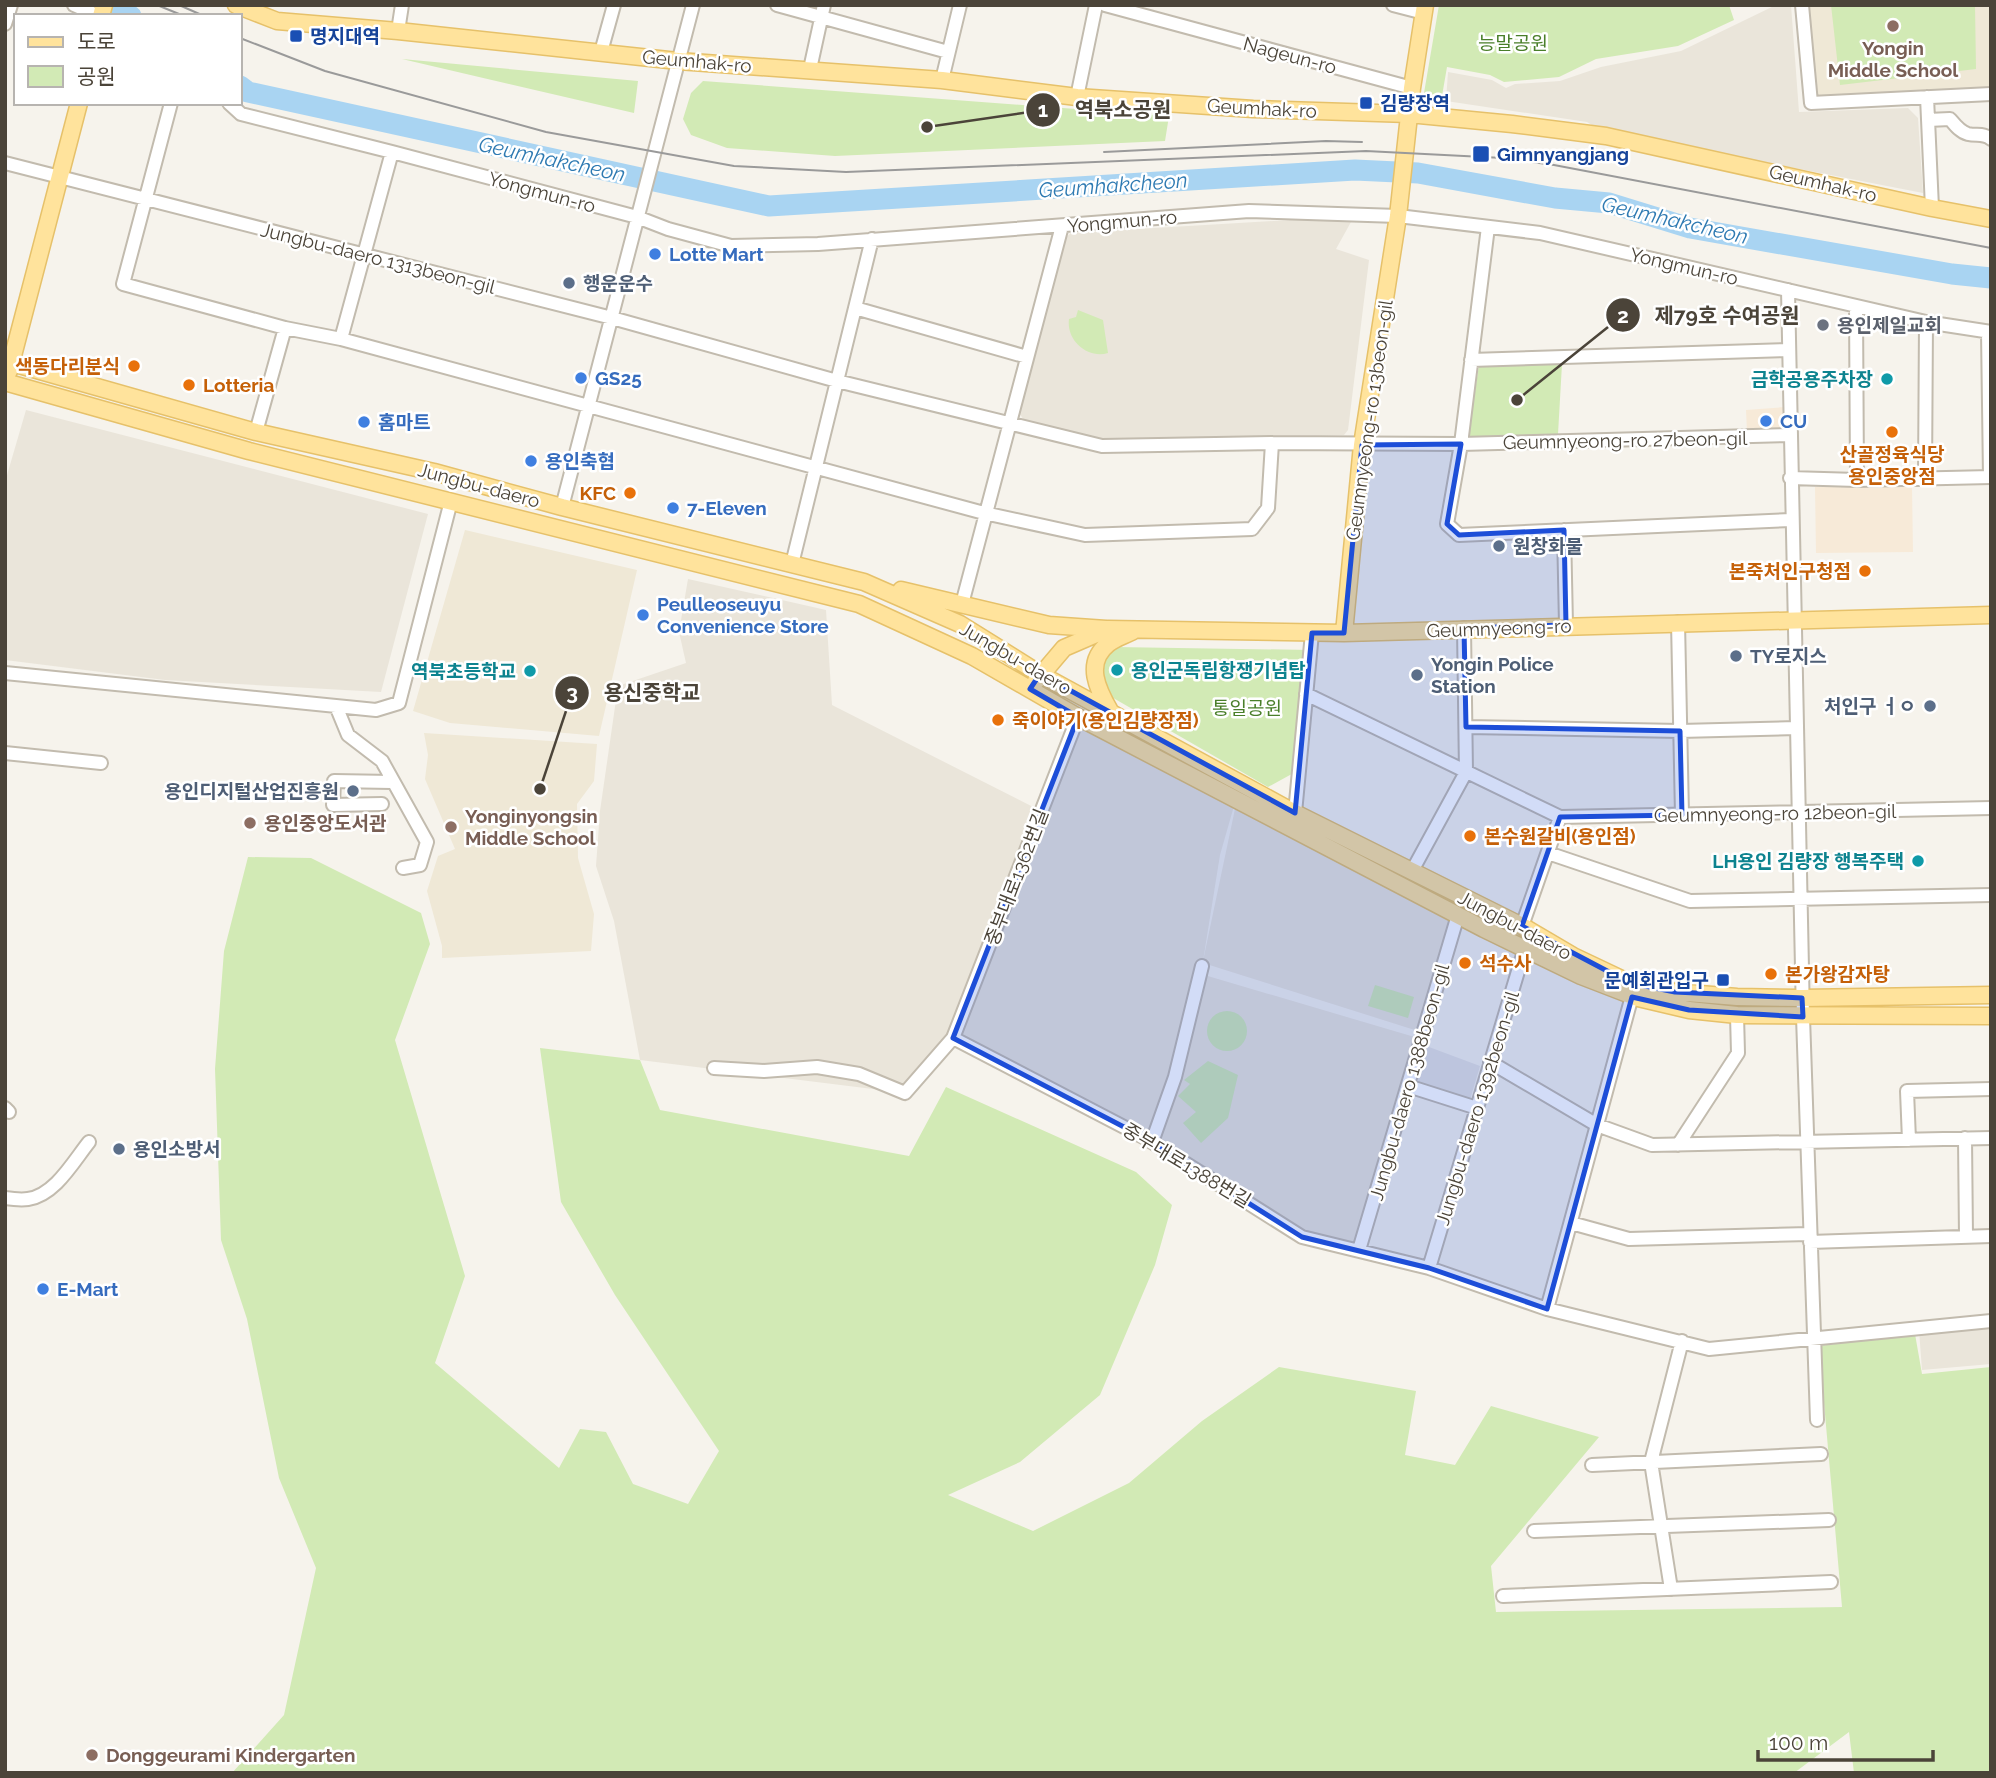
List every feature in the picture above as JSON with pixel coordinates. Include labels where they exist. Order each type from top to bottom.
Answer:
[{"type":"main road","name":"Geumhak-ro","points":[[236,5],[278,21],[678,61],[942,80],[1077,97],[1253,109],[1409,114],[1512,124],[1606,136],[1991,219]]},
{"type":"main road","points":[[1409,114],[1425,9]]},
{"type":"main road","points":[[6,384],[8,361],[78,105]]},
{"type":"main road","name":"Geumnyeong-ro 13beon-gil","points":[[1344,633],[1362,445],[1399,211],[1409,114]]},
{"type":"main road","name":"Jungbu-daero","points":[[8,361],[256,432],[434,472],[562,507],[864,582],[960,624],[1040,674],[1295,813],[1630,983],[1675,992],[1737,997],[1991,995]]},
{"type":"main road","name":"Jungbu-daero","points":[[6,384],[249,451],[859,604],[972,656],[1078,716],[1458,915],[1581,976],[1632,996],[1689,1010],[1737,1015],[1991,1016]]},
{"type":"main road","points":[[864,582],[1049,625],[1108,629]]},
{"type":"main road","name":"Geumnyeong-ro","points":[[1030,689],[1064,649],[1108,629],[1344,633],[1991,615]]},
{"type":"main road","points":[[1112,713],[1096,687],[1095,663],[1107,644],[1136,629]]},
{"type":"street","points":[[5,24],[11,5]]},
{"type":"street","points":[[74,5],[101,12]]},
{"type":"street","points":[[398,31],[402,5]]},
{"type":"street","points":[[601,52],[614,5]]},
{"type":"street","points":[[562,507],[694,5]]},
{"type":"street","points":[[777,5],[948,52]]},
{"type":"street","points":[[810,69],[824,5]]},
{"type":"street","points":[[942,80],[960,5]]},
{"type":"street","points":[[1077,97],[1096,5]]},
{"type":"street","name":"Nageun-ro","points":[[1105,5],[1412,88]]},
{"type":"street","points":[[1393,5],[1425,9]]},
{"type":"street","points":[[1802,5],[1811,103],[1991,94]]},
{"type":"street","points":[[1927,97],[1932,208]]},
{"type":"street","points":[[170,105],[123,284],[984,513],[1085,535],[1252,530],[1268,508],[1272,443]]},
{"type":"street","name":"Yongmun-ro","points":[[231,105],[241,114],[637,217],[668,229],[731,246],[818,244],[1249,211],[1399,211],[1540,233],[1856,306],[1989,332],[1990,477]]},
{"type":"street","points":[[1928,120],[1950,119],[1968,134],[1986,135],[1991,139]]},
{"type":"street","points":[[341,340],[392,152]]},
{"type":"street","name":"Jungbu-daero 1313beon-gil","points":[[5,163],[612,318],[837,382],[1010,422]]},
{"type":"street","points":[[961,604],[1062,226]]},
{"type":"street","points":[[1488,227],[1461,444],[1447,524],[1459,535],[1791,520]]},
{"type":"street","points":[[792,564],[872,239]]},
{"type":"street","points":[[1788,290],[1802,998],[1817,1420]]},
{"type":"street","points":[[1856,306],[1857,480]]},
{"type":"street","points":[[855,309],[1027,357]]},
{"type":"street","points":[[1925,479],[1926,321]]},
{"type":"street","points":[[256,432],[285,328]]},
{"type":"street","points":[[1471,360],[1788,350]]},
{"type":"street","name":"Geumnyeong-ro 27beon-gil","points":[[1010,422],[1102,446],[1461,444],[1789,435]]},
{"type":"street","points":[[1790,478],[1857,480],[1990,477]]},
{"type":"street","points":[[5,673],[376,710],[399,703],[451,501]]},
{"type":"street","points":[[1564,530],[1566,625]]},
{"type":"street","points":[[1678,622],[1682,815]]},
{"type":"street","points":[[1412,871],[1466,772],[1464,628]]},
{"type":"street","points":[[1295,813],[1312,633]]},
{"type":"street","name":"Geumnyeong-ro 12beon-gil","points":[[1306,694],[1560,817],[1991,808]]},
{"type":"street","points":[[335,706],[348,735],[382,761],[427,842],[420,865],[403,868]]},
{"type":"street","name":"중부대로1362번길","points":[[714,1068],[764,1070],[817,1067],[859,1074],[905,1093],[953,1038],[1078,716]]},
{"type":"street","points":[[1466,727],[1680,731],[1796,728]]},
{"type":"street","points":[[5,753],[101,763]]},
{"type":"street","points":[[382,804],[327,805],[334,781],[392,782]]},
{"type":"street","points":[[1522,926],[1560,817]]},
{"type":"street","points":[[1548,853],[1690,901],[1991,895]]},
{"type":"street","name":"Jungbu-daero 1388beon-gil","points":[[1359,1250],[1458,915]]},
{"type":"street","name":"Jungbu-daero 1392beon-gil","points":[[1429,1268],[1525,948]]},
{"type":"street","points":[[1152,1142],[1175,1077],[1202,966]]},
{"type":"street","points":[[1547,1309],[1632,996]]},
{"type":"street","points":[[1678,1145],[1738,1053],[1737,1015]]},
{"type":"street","name":"중부대로1388번길","points":[[953,1038],[1152,1142],[1302,1237],[1429,1268],[1547,1309],[1682,1340],[1709,1349],[1991,1321]]},
{"type":"street","points":[[1490,1062],[1597,1125],[1652,1145],[1991,1138]]},
{"type":"street","points":[[1408,1086],[1476,1108]]},
{"type":"street","points":[[1909,1140],[1908,1091],[1991,1089]]},
{"type":"street","points":[[1965,1138],[1966,1237]]},
{"type":"street","points":[[5,1198],[28,1199],[43,1194],[55,1184],[89,1142]]},
{"type":"street","points":[[1571,1223],[1629,1239],[1991,1236]]},
{"type":"street","points":[[1671,1589],[1651,1462],[1682,1340]]},
{"type":"street","points":[[1592,1465],[1822,1454]]},
{"type":"street","points":[[1534,1531],[1829,1520]]},
{"type":"street","points":[[1503,1596],[1831,1582]]},
{"type":"highlighted area","points":[[1461,444],[1447,524],[1459,535],[1564,530],[1566,625],[1464,628],[1466,727],[1680,731],[1682,815],[1560,817],[1522,926],[1630,983],[1675,992],[1802,998],[1803,1017],[1689,1010],[1632,997],[1547,1309],[1429,1268],[1302,1237],[1147,1139],[953,1038],[1078,717],[1030,689],[1040,674],[1295,813],[1312,633],[1344,633],[1362,445]]},
{"type":"shaded area","points":[[1776,5],[1791,5],[1799,112],[1908,108],[1918,118],[1923,193],[1600,130],[1587,122],[1446,101],[1448,72],[1492,80],[1506,88],[1515,84],[1560,81],[1601,67],[1681,51]]},
{"type":"shaded area","points":[[1807,5],[1991,5],[1991,87],[1817,97]]},
{"type":"shaded area","points":[[1306,219],[1351,222],[1336,249],[1369,260],[1348,430],[1344,435],[1098,440],[1024,420],[1019,413],[1064,239],[1071,233]]},
{"type":"shaded area","name":"CU","points":[[1785,407],[1785,433],[1747,432],[1746,410]]},
{"type":"shaded area","points":[[26,410],[428,514],[381,692],[165,680],[5,660],[5,482]]},
{"type":"shaded area","points":[[1912,486],[1913,552],[1816,553],[1815,487]]},
{"type":"shaded area","points":[[465,530],[637,570],[599,736],[450,723],[413,711]]},
{"type":"shaded area","points":[[688,579],[826,610],[832,705],[1041,811],[1078,717],[1236,799],[1220,855],[1203,961],[1236,804],[1455,917],[1421,1032],[1203,963],[1201,974],[1418,1038],[1359,1250],[1302,1237],[1152,1142],[954,1038],[905,1093],[640,1060],[614,921],[596,866],[600,811],[618,686],[686,663],[679,632]]},
{"type":"shaded area","points":[[424,733],[597,744],[594,781],[577,804],[578,858],[594,914],[591,951],[442,958],[442,946],[427,891],[438,856],[455,849],[425,779],[428,755]]},
{"type":"shaded area","points":[[1421,1044],[1480,1066],[1469,1103],[1411,1084]]},
{"type":"shaded area","points":[[1991,1322],[1991,1364],[1922,1370],[1919,1330]]},
{"type":"green space","name":"능말공원","points":[[1439,5],[1729,5],[1734,20],[1678,46],[1596,59],[1559,77],[1504,82],[1490,75],[1447,67],[1442,96],[1424,93]]},
{"type":"green space","points":[[1831,5],[1975,5],[1976,69],[1840,85]]},
{"type":"green space","points":[[402,59],[638,81],[634,113]]},
{"type":"green space","points":[[703,81],[1169,116],[1165,141],[835,156],[727,148],[691,135],[683,119],[691,93]]},
{"type":"green space","points":[[1078,310],[1103,320],[1108,353],[1086,351],[1075,341],[1069,327],[1069,319],[1076,317]]},
{"type":"green space","points":[[1562,364],[1558,434],[1468,438],[1479,365]]},
{"type":"green space","name":"통일공원","points":[[1115,647],[1311,650],[1299,770],[1268,787],[1108,695],[1099,679],[1103,661]]},
{"type":"green space","points":[[248,857],[311,858],[421,913],[430,944],[395,1040],[465,1276],[435,1363],[559,1468],[580,1429],[606,1432],[633,1484],[688,1504],[719,1451],[615,1295],[561,1202],[540,1048],[640,1060],[660,1110],[909,1156],[946,1087],[1136,1172],[1172,1205],[1155,1265],[1100,1395],[1020,1462],[948,1495],[1033,1531],[1129,1483],[1202,1421],[1279,1367],[1416,1391],[1405,1455],[1455,1465],[1491,1406],[1599,1437],[1491,1566],[1496,1612],[1842,1607],[1819,1346],[1915,1334],[1922,1374],[1991,1367],[1991,1773],[1854,1773],[1849,1732],[1794,1773],[232,1773],[284,1715],[316,1568],[279,1478],[247,1319],[221,1240],[215,1069],[224,951]]},
{"type":"green space","points":[[1375,985],[1414,997],[1408,1018],[1368,1006]]},
{"type":"green space","points":[[1227,1011],[1235,1012],[1241,1017],[1246,1023],[1246,1039],[1241,1045],[1235,1050],[1227,1051],[1219,1050],[1213,1045],[1208,1039],[1207,1031],[1208,1023],[1213,1017],[1219,1012]]},
{"type":"green space","points":[[1208,1061],[1238,1075],[1228,1118],[1201,1143],[1183,1123],[1196,1112],[1178,1096],[1190,1084],[1184,1080]]},
{"type":"waterway","name":"Geumhakcheon","points":[[112,5],[128,14]]},
{"type":"waterway","name":"Geumhakcheon","points":[[242,88],[248,92],[769,206],[1355,170],[1418,173],[1555,198],[1609,203],[1690,228],[1952,274],[1991,278]]},
{"type":"tram line","points":[[157,5],[179,14]]},
{"type":"tram line","points":[[179,5],[199,14]]},
{"type":"tram line","points":[[242,39],[325,71],[546,132],[734,166],[846,172],[1366,151],[1503,158],[1554,165],[1991,248]]},
{"type":"tram line","points":[[1104,152],[1326,141],[1362,142]]},
{"type":"place","name":"Yongin Middle School","points":[[1893,26]]},
{"type":"place","name":"명지대역","points":[[296,36]]},
{"type":"place","name":"김량장역","points":[[1366,103]]},
{"type":"place","name":"역북소공원","points":[[927,127]]},
{"type":"place","name":"Gimnyangjang","points":[[1481,154]]},
{"type":"place","name":"Lotte Mart","points":[[655,254]]},
{"type":"place","name":"행운운수","points":[[569,283]]},
{"type":"place","name":"용인제일교회","points":[[1823,325]]},
{"type":"place","name":"색동다리분식","points":[[134,366]]},
{"type":"place","name":"GS25","points":[[581,378]]},
{"type":"place","name":"금학공용주차장","points":[[1887,379]]},
{"type":"place","name":"Lotteria","points":[[189,385]]},
{"type":"place","name":"제79호 수여공원","points":[[1517,400]]},
{"type":"place","name":"CU","points":[[1766,421]]},
{"type":"place","name":"홈마트","points":[[364,422]]},
{"type":"place","name":"산골정육식당 용인중앙점","points":[[1892,432]]},
{"type":"place","name":"용인축협","points":[[531,461]]},
{"type":"place","name":"KFC","points":[[630,493]]},
{"type":"place","name":"7-Eleven","points":[[673,508]]},
{"type":"place","name":"원창화물","points":[[1499,546]]},
{"type":"place","name":"본죽처인구청점","points":[[1865,571]]},
{"type":"place","name":"Peulleoseuyu Convenience Store","points":[[643,615]]},
{"type":"place","name":"TY로지스","points":[[1736,656]]},
{"type":"place","name":"용인군독립항쟁기념탑","points":[[1117,670]]},
{"type":"place","name":"역북초등학교","points":[[530,671]]},
{"type":"place","name":"Yongin Police Station","points":[[1417,675]]},
{"type":"place","name":"처인구 ㅓㅇ","points":[[1930,706]]},
{"type":"place","name":"죽이야기(용인김량장점)","points":[[998,720]]},
{"type":"place","name":"용신중학교","points":[[540,789]]},
{"type":"place","name":"용인디지털산업진흥원","points":[[353,791]]},
{"type":"place","name":"용인중앙도서관","points":[[250,823]]},
{"type":"place","name":"Yonginyongsin Middle School","points":[[451,827]]},
{"type":"place","name":"본수원갈비(용인점)","points":[[1470,836]]},
{"type":"place","name":"LH용인 김량장 행복주택","points":[[1918,861]]},
{"type":"place","name":"석수사","points":[[1465,963]]},
{"type":"place","name":"본가왕감자탕","points":[[1771,974]]},
{"type":"place","name":"문예회관입구","points":[[1723,980]]},
{"type":"place","name":"용인소방서","points":[[119,1149]]},
{"type":"place","name":"E-Mart","points":[[43,1289]]},
{"type":"place","name":"Donggeurami Kindergarten","points":[[92,1755]]}]
